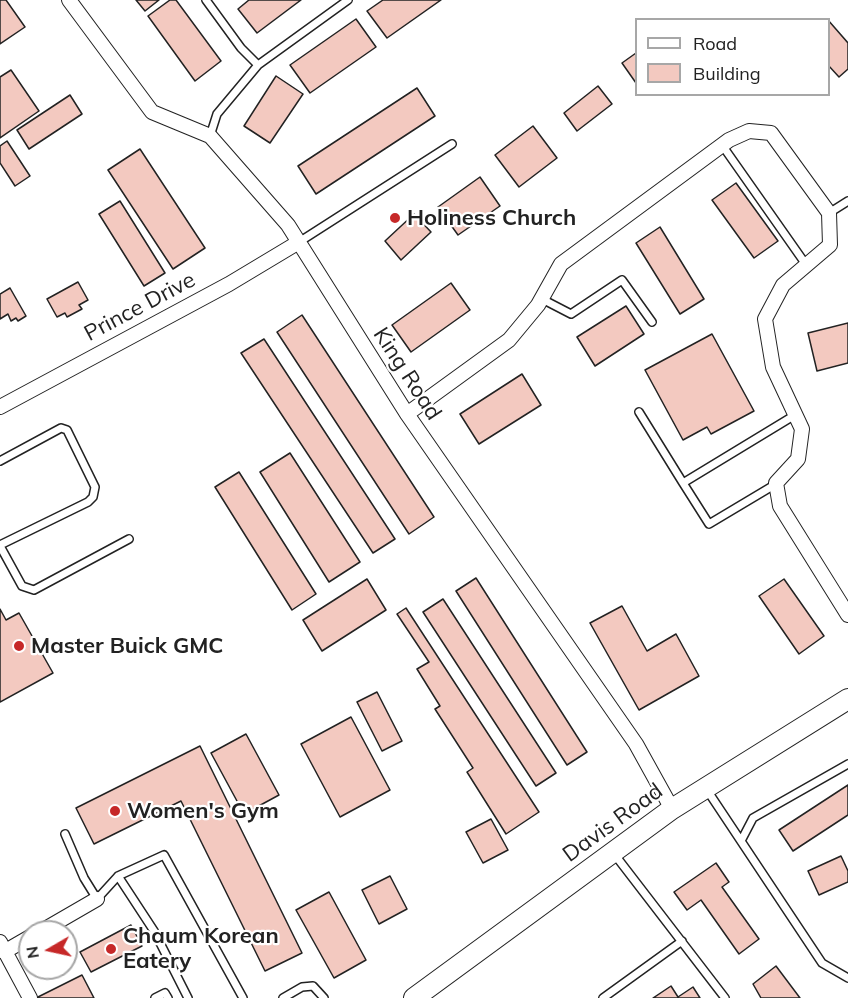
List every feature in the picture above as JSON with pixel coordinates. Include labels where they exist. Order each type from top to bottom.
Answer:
[{"type":"main road","name":"Davis Road","points":[[414,998],[672,808],[848,699]]},
{"type":"street","name":"King Road","points":[[69,0],[152,112],[210,136],[288,225],[407,414],[636,744],[672,808]]},
{"type":"street","points":[[407,414],[509,340],[542,299],[561,264],[722,145],[749,132],[771,133],[829,213],[830,245],[783,285],[765,319],[773,367],[802,429],[798,459],[776,483],[780,506],[848,615]]},
{"type":"street","name":"Prince Drive","points":[[0,407],[229,284],[299,242]]},
{"type":"street","points":[[61,920],[97,899]]},
{"type":"street","points":[[18,941],[1,946],[30,998]]},
{"type":"lane","points":[[206,0],[241,48],[258,65]]},
{"type":"lane","points":[[210,136],[217,114],[258,65],[348,0]]},
{"type":"lane","points":[[299,242],[452,144]]},
{"type":"lane","points":[[722,145],[807,266]]},
{"type":"lane","points":[[829,213],[848,201]]},
{"type":"lane","points":[[542,299],[571,314],[622,280],[652,322]]},
{"type":"lane","points":[[639,412],[709,524],[776,483]]},
{"type":"lane","points":[[683,483],[795,415]]},
{"type":"lane","points":[[0,460],[61,428],[67,430],[95,488],[93,497],[88,502],[0,545],[22,586],[34,590],[129,539]]},
{"type":"lane","points":[[741,840],[753,818],[848,764]]},
{"type":"lane","points":[[706,788],[822,963],[848,978]]},
{"type":"lane","points":[[65,834],[84,878],[97,899],[118,876],[164,855],[243,998]]},
{"type":"lane","points":[[613,852],[724,998]]},
{"type":"lane","points":[[118,876],[154,931],[188,998]]},
{"type":"lane","points":[[603,998],[681,942]]},
{"type":"lane","points":[[283,998],[302,987],[313,986],[324,998]]},
{"type":"lane","points":[[155,998],[165,993],[168,998]]},
{"type":"building","points":[[0,0],[6,0],[25,27],[0,44]]},
{"type":"building","points":[[136,0],[159,0],[145,11]]},
{"type":"building","points":[[170,0],[176,0],[221,61],[195,81],[148,16]]},
{"type":"building","points":[[249,0],[301,0],[257,33],[238,9]]},
{"type":"building","points":[[383,0],[441,0],[387,38],[367,11]]},
{"type":"building","points":[[356,19],[376,47],[310,93],[290,65]]},
{"type":"building","points":[[830,22],[848,43],[848,69],[839,77],[830,67]]},
{"type":"building","points":[[635,54],[635,82],[622,63]]},
{"type":"building","points":[[11,70],[39,111],[0,138],[0,77]]},
{"type":"building","points":[[276,76],[303,94],[270,143],[244,126]]},
{"type":"building","points":[[598,86],[612,104],[577,131],[564,113]]},
{"type":"building","points":[[417,88],[435,116],[316,194],[298,166]]},
{"type":"building","points":[[70,95],[82,114],[29,149],[17,130]]},
{"type":"building","points":[[533,126],[557,158],[519,187],[495,155]]},
{"type":"building","points":[[7,141],[30,176],[15,186],[0,163],[0,146]]},
{"type":"building","points":[[140,149],[205,248],[173,269],[108,170]]},
{"type":"building","points":[[480,177],[500,206],[458,235],[438,207]]},
{"type":"building","points":[[736,183],[778,241],[754,258],[712,200]]},
{"type":"building","points":[[120,201],[165,273],[144,286],[99,214]]},
{"type":"building","points":[[414,214],[431,232],[401,260],[385,241]]},
{"type":"building","points":[[660,227],[704,299],[680,314],[636,243]]},
{"type":"building","points":[[78,282],[88,300],[79,305],[82,309],[67,317],[65,313],[57,317],[47,299]]},
{"type":"building","points":[[451,283],[470,310],[411,352],[392,325]]},
{"type":"building","points":[[10,288],[26,316],[18,321],[16,318],[11,321],[8,314],[0,319],[0,294]]},
{"type":"building","points":[[626,306],[644,334],[595,366],[577,337]]},
{"type":"building","points":[[302,315],[434,517],[409,534],[277,332]]},
{"type":"building","points":[[848,323],[848,363],[817,371],[808,333]]},
{"type":"building","points":[[712,334],[754,411],[711,434],[707,427],[683,440],[645,370]]},
{"type":"building","points":[[264,339],[395,539],[373,553],[241,353]]},
{"type":"building","points":[[522,374],[541,405],[479,444],[460,414]]},
{"type":"building","points":[[290,453],[360,562],[329,582],[260,472]]},
{"type":"building","points":[[239,472],[316,594],[292,610],[215,487]]},
{"type":"building","points":[[476,578],[587,752],[567,765],[456,591]]},
{"type":"building","points":[[367,579],[386,610],[322,651],[303,620]]},
{"type":"building","points":[[784,579],[824,636],[799,654],[759,596]]},
{"type":"building","points":[[443,599],[556,773],[536,786],[423,612]]},
{"type":"building","points":[[622,606],[647,651],[676,634],[699,676],[639,710],[590,623]]},
{"type":"building","points":[[406,608],[539,812],[506,834],[467,772],[473,768],[435,709],[440,706],[417,669],[429,662],[397,614]]},
{"type":"building","name":"Master Buick GMC","points":[[0,609],[6,620],[19,613],[53,673],[0,702]]},
{"type":"building","points":[[377,692],[402,741],[382,751],[357,702]]},
{"type":"building","points":[[351,717],[390,790],[340,817],[301,744]]},
{"type":"building","points":[[246,734],[279,795],[244,814],[211,753]]},
{"type":"building","points":[[200,746],[302,953],[265,971],[181,801],[94,844],[76,808]]},
{"type":"building","points":[[848,785],[848,815],[793,851],[779,830]]},
{"type":"building","points":[[491,819],[508,850],[483,863],[466,832]]},
{"type":"building","points":[[841,856],[848,871],[848,882],[819,895],[808,871]]},
{"type":"building","points":[[716,863],[729,882],[722,887],[759,939],[739,954],[701,900],[687,910],[674,892]]},
{"type":"building","points":[[390,876],[407,909],[379,924],[362,890]]},
{"type":"building","points":[[329,892],[366,960],[334,978],[296,910]]},
{"type":"building","name":"Chaum Korean Eatery","points":[[131,925],[142,946],[91,972],[80,952]]},
{"type":"building","points":[[776,966],[800,998],[761,998],[753,984]]},
{"type":"building","points":[[82,975],[94,998],[38,997],[72,980],[78,980],[78,977]]},
{"type":"building","points":[[671,986],[678,997],[693,987],[700,998],[653,998]]},
{"type":"place","name":"Holiness Church","points":[[395,218]]},
{"type":"place","name":"Master Buick GMC","points":[[19,646]]},
{"type":"place","name":"Women's Gym","points":[[115,811]]},
{"type":"place","name":"Chaum Korean Eatery","points":[[111,949]]}]
